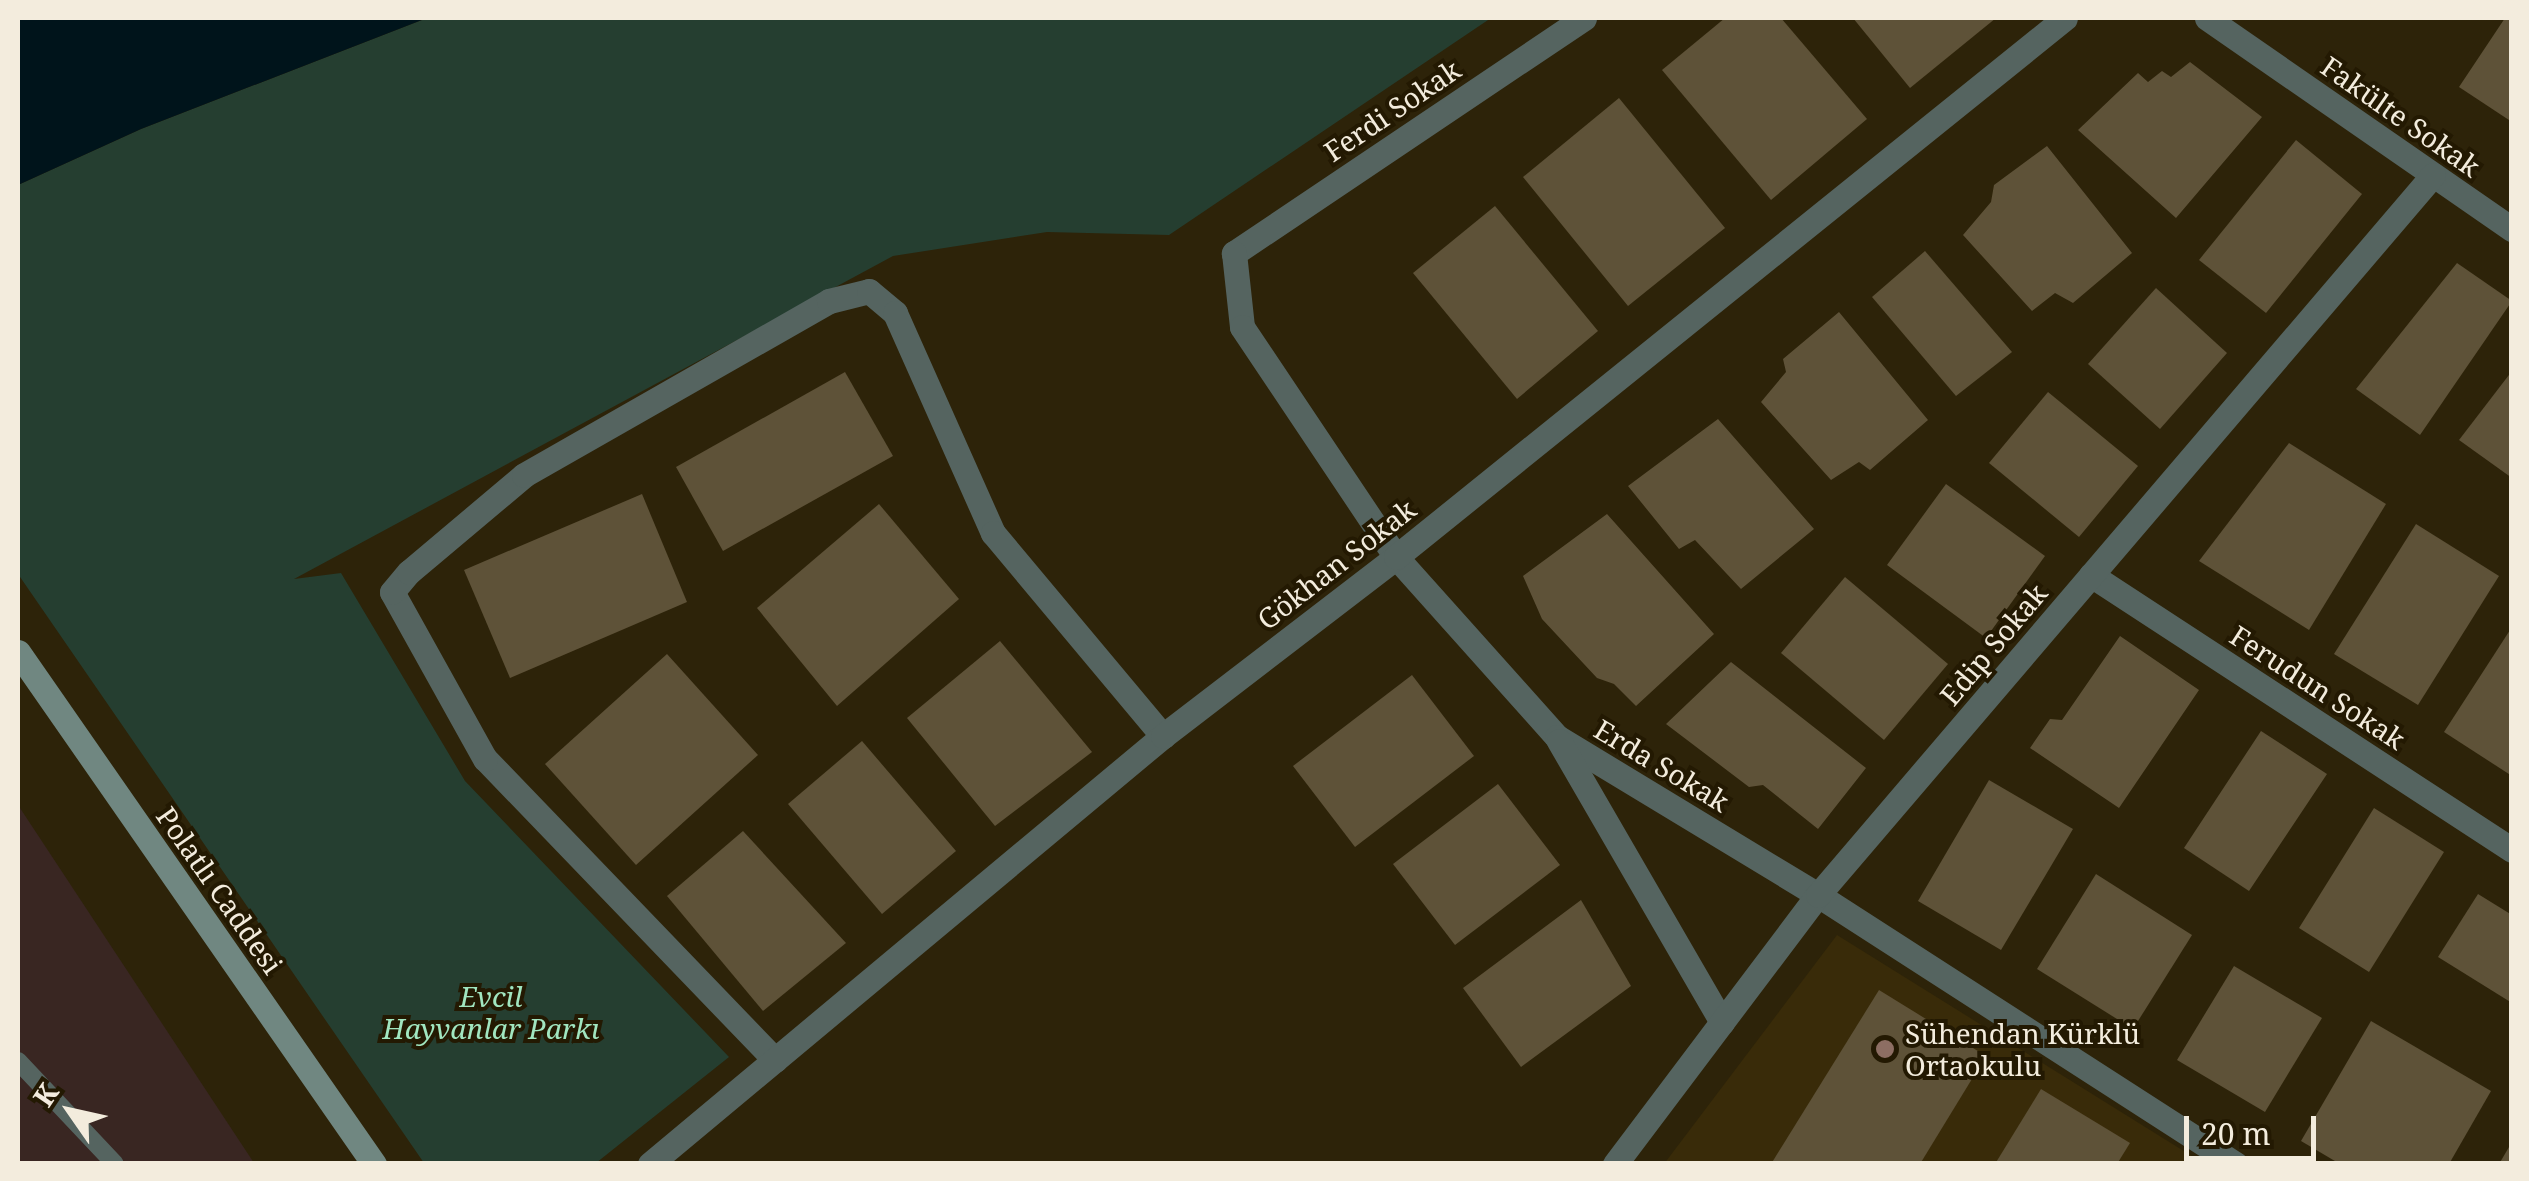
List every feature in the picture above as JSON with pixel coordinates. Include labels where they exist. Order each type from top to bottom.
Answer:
[{"type":"street","name":"Ferdi Sokak","points":[[1234,253],[1584,18]]},
{"type":"street","name":"Gökhan Sokak","points":[[650,1164],[1164,736],[1396,557],[2065,18]]},
{"type":"street","name":"Fakülte Sokak","points":[[2207,18],[2512,229]]},
{"type":"street","name":"Edip Sokak","points":[[1615,1164],[1818,895],[2433,175]]},
{"type":"street","name":"Erda Sokak","points":[[1234,253],[1242,326],[1396,557],[1557,737],[1818,895],[2236,1164]]},
{"type":"street","points":[[775,1060],[486,759],[392,592],[409,572],[524,475],[830,301],[869,291],[895,313],[993,533],[1164,736]]},
{"type":"street","name":"Ferudun Sokak","points":[[2091,575],[2512,850]]},
{"type":"street","name":"Polatlı Caddesi","points":[[18,652],[374,1164]]},
{"type":"street","points":[[1557,737],[1722,1022]]},
{"type":"lane","points":[[18,1061],[115,1164]]},
{"type":"shaded area","points":[[18,805],[254,1163],[18,1163]]},
{"type":"shaded area","name":"Sühendan Kürklü Ortaokulu","points":[[1837,935],[2203,1163],[1664,1164]]},
{"type":"green space","name":"Evcil Hayvanlar Parkı","points":[[427,18],[1491,18],[1169,235],[1047,232],[893,256],[294,579],[341,573],[465,781],[729,1057],[596,1163],[424,1163],[18,574],[18,185],[141,129]]},
{"type":"water","points":[[18,18],[427,18],[141,129],[18,185]]},
{"type":"building","points":[[1725,18],[1781,18],[1867,119],[1771,200],[1662,70]]},
{"type":"building","points":[[1853,18],[1996,18],[1910,88]]},
{"type":"building","points":[[2505,18],[2512,18],[2512,122],[2459,87]]},
{"type":"building","points":[[2190,62],[2262,117],[2176,218],[2078,130],[2138,73],[2148,82],[2162,71],[2171,77]]},
{"type":"building","points":[[1619,98],[1725,228],[1628,306],[1523,177]]},
{"type":"building","points":[[2296,140],[2362,194],[2266,313],[2199,260]]},
{"type":"building","points":[[2047,146],[2132,253],[2073,303],[2055,293],[2032,311],[1963,235],[1991,202],[1994,185]]},
{"type":"building","points":[[1495,206],[1598,331],[1517,399],[1413,273]]},
{"type":"building","points":[[1925,251],[2012,352],[1956,396],[1872,297]]},
{"type":"building","points":[[2457,263],[2512,301],[2420,435],[2356,389]]},
{"type":"building","points":[[2156,288],[2227,353],[2160,429],[2088,364]]},
{"type":"building","points":[[1839,312],[1928,420],[1870,470],[1859,462],[1831,480],[1761,402],[1786,372],[1783,359]]},
{"type":"building","points":[[2512,371],[2512,478],[2459,440]]},
{"type":"building","points":[[845,372],[893,456],[723,551],[676,467]]},
{"type":"building","points":[[2048,392],[2138,466],[2079,537],[1989,463]]},
{"type":"building","points":[[1718,419],[1814,529],[1741,589],[1695,540],[1679,549],[1628,486]]},
{"type":"building","points":[[2289,443],[2386,504],[2309,630],[2199,561]]},
{"type":"building","points":[[1946,484],[2045,556],[1986,638],[1887,565]]},
{"type":"building","points":[[642,494],[687,602],[510,678],[464,570]]},
{"type":"building","points":[[879,504],[959,599],[837,706],[757,608]]},
{"type":"building","points":[[1607,514],[1714,634],[1636,706],[1614,684],[1597,678],[1542,619],[1523,576]]},
{"type":"building","points":[[2416,524],[2499,576],[2418,705],[2334,654]]},
{"type":"building","points":[[1845,577],[1948,664],[1884,740],[1781,653]]},
{"type":"building","points":[[2512,627],[2512,776],[2444,732]]},
{"type":"building","points":[[2120,636],[2199,690],[2119,808],[2030,748],[2050,719],[2062,720]]},
{"type":"building","points":[[1000,641],[1092,752],[995,826],[907,718]]},
{"type":"building","points":[[667,654],[758,755],[636,865],[545,764]]},
{"type":"building","points":[[1731,662],[1866,768],[1818,829],[1763,785],[1749,787],[1666,724]]},
{"type":"building","points":[[1412,675],[1474,756],[1355,847],[1293,766]]},
{"type":"building","points":[[2261,731],[2327,774],[2249,891],[2184,848]]},
{"type":"building","points":[[862,741],[956,851],[882,914],[788,804]]},
{"type":"building","points":[[1989,780],[2073,829],[2001,950],[1918,901]]},
{"type":"building","points":[[1498,784],[1560,865],[1455,945],[1393,864]]},
{"type":"building","points":[[2374,808],[2444,852],[2369,972],[2299,928]]},
{"type":"building","points":[[743,831],[846,943],[763,1011],[667,896]]},
{"type":"building","points":[[2096,874],[2192,935],[2133,1029],[2037,969]]},
{"type":"building","points":[[2478,894],[2512,915],[2512,1003],[2438,957]]},
{"type":"building","points":[[1581,900],[1631,986],[1521,1067],[1463,988]]},
{"type":"building","points":[[2234,966],[2322,1018],[2265,1112],[2177,1060]]},
{"type":"building","points":[[1879,990],[1986,1056],[1920,1164],[1771,1164]]},
{"type":"building","points":[[2371,1021],[2491,1091],[2449,1164],[2340,1164],[2301,1141]]},
{"type":"building","points":[[2041,1089],[2130,1143],[2117,1164],[1995,1164]]},
{"type":"building","points":[[2512,1142],[2512,1164],[2499,1164]]},
{"type":"place","name":"Sühendan Kürklü Ortaokulu","points":[[1885,1049]]}]
